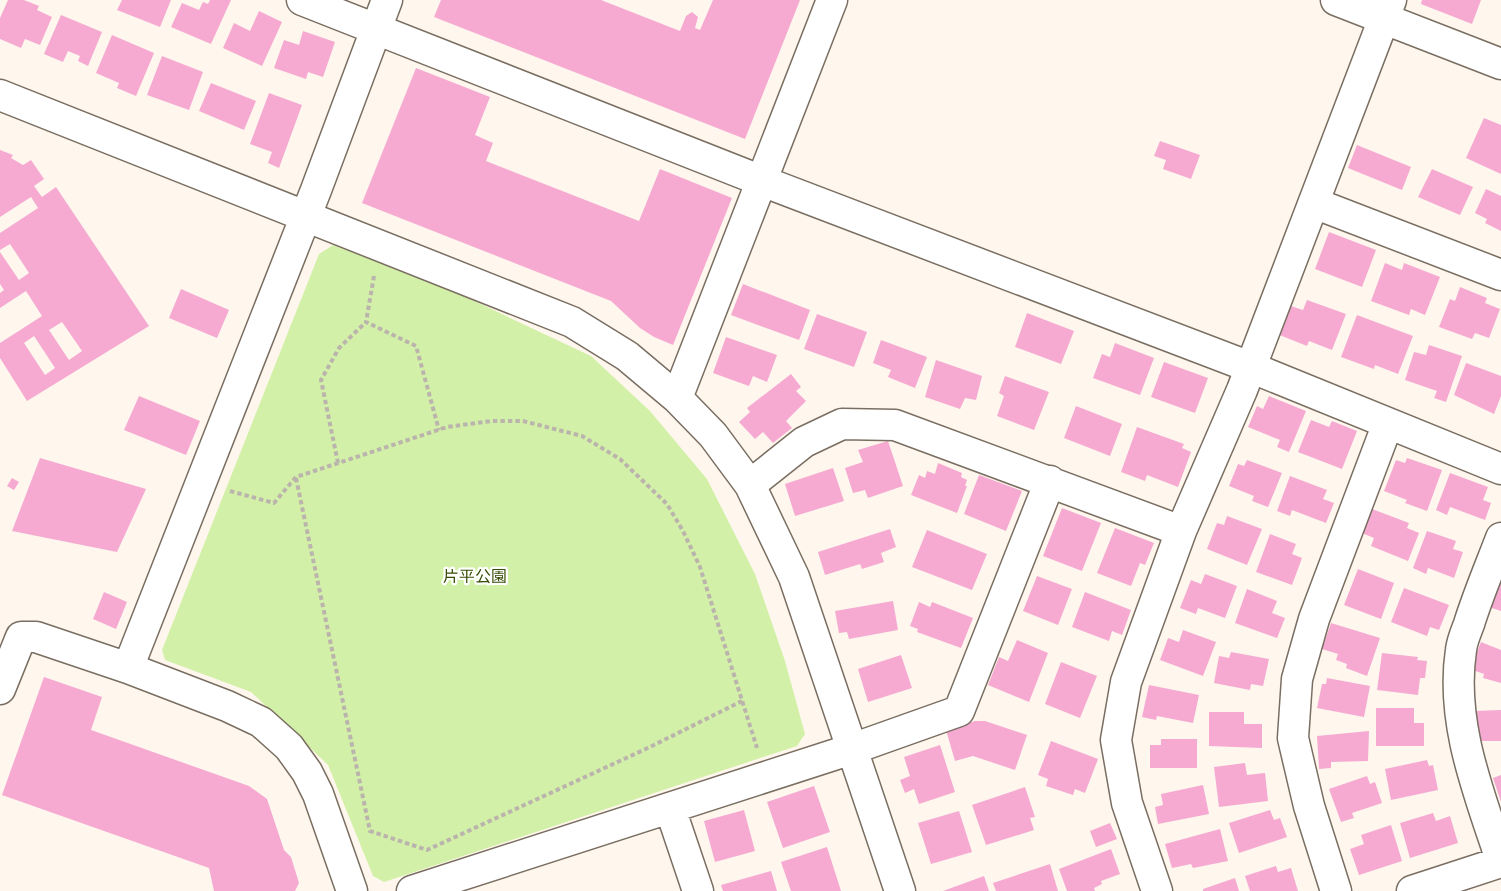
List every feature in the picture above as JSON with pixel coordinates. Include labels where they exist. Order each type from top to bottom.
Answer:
[{"type":"street","points":[[302,0],[762,181],[1250,368],[1501,469]]},
{"type":"street","points":[[128,668],[306,216],[387,0]]},
{"type":"street","points":[[677,398],[832,0]]},
{"type":"street","points":[[1336,0],[1388,9],[1501,64]]},
{"type":"street","points":[[1157,891],[1127,802],[1116,740],[1126,682],[1181,531],[1242,390],[1388,9]]},
{"type":"street","points":[[0,95],[572,322],[627,356],[677,398],[713,435],[750,485],[794,577],[900,891]]},
{"type":"street","points":[[1314,203],[1501,275]]},
{"type":"street","points":[[1336,891],[1309,806],[1293,738],[1297,679],[1314,619],[1388,423]]},
{"type":"street","points":[[750,485],[804,442],[842,424],[895,425],[1181,531]]},
{"type":"street","points":[[412,891],[852,749],[959,711],[1050,481]]},
{"type":"street","points":[[1412,891],[1501,861],[1468,758],[1461,720],[1459,688],[1461,649],[1477,597],[1501,538]]},
{"type":"street","points":[[0,689],[21,637],[36,637],[128,668],[261,722],[289,747],[307,772],[318,794],[352,891]]},
{"type":"street","points":[[670,808],[698,891]]},
{"type":"path","points":[[338,463],[321,380],[339,348],[366,322],[375,270]]},
{"type":"path","points":[[366,322],[416,346],[439,430]]},
{"type":"path","points":[[200,483],[273,503],[296,477],[439,430],[491,420],[523,420],[582,436],[620,459],[667,504],[683,531],[700,567],[766,777]]},
{"type":"path","points":[[296,477],[370,831],[427,850],[651,747],[742,700]]},
{"type":"green space","name":"片平公園","points":[[333,245],[436,283],[591,356],[650,411],[707,479],[755,574],[785,661],[805,734],[797,746],[384,882],[373,876],[328,765],[251,692],[165,660],[162,650],[319,254]]},
{"type":"building","points":[[8,0],[24,0],[39,6],[37,10],[52,17],[40,45],[25,39],[21,48],[0,39],[0,18]]},
{"type":"building","points":[[122,0],[171,0],[160,27],[117,10]]},
{"type":"building","points":[[210,0],[231,0],[211,44],[171,27],[182,3],[199,10],[203,2],[208,4]]},
{"type":"building","points":[[441,0],[601,0],[680,31],[686,16],[692,12],[698,17],[695,28],[700,30],[713,0],[800,0],[745,139],[434,17]]},
{"type":"building","points":[[1422,0],[1481,0],[1472,24],[1421,4]]},
{"type":"building","points":[[259,11],[282,22],[262,66],[223,48],[234,23],[250,31]]},
{"type":"building","points":[[61,15],[102,32],[88,66],[78,61],[80,56],[68,51],[63,62],[44,54]]},
{"type":"building","points":[[303,31],[335,42],[323,77],[308,72],[306,79],[274,68],[284,40],[299,45]]},
{"type":"building","points":[[112,35],[154,53],[136,96],[117,88],[119,83],[96,73]]},
{"type":"building","points":[[162,56],[203,72],[189,110],[147,95]]},
{"type":"building","points":[[416,68],[490,97],[475,135],[493,143],[486,161],[639,221],[660,169],[732,198],[673,345],[640,328],[611,301],[362,203]]},
{"type":"building","points":[[211,83],[256,101],[244,130],[199,111]]},
{"type":"building","points":[[269,93],[302,105],[279,168],[268,163],[272,152],[250,144]]},
{"type":"building","points":[[1484,118],[1501,125],[1501,174],[1466,158]]},
{"type":"building","points":[[1160,141],[1200,155],[1191,179],[1163,169],[1166,160],[1154,156]]},
{"type":"building","points":[[1357,145],[1411,167],[1402,190],[1348,168]]},
{"type":"building","points":[[0,150],[13,155],[11,158],[23,165],[31,160],[44,179],[34,186],[42,197],[56,187],[149,326],[27,401],[0,358],[0,343],[42,316],[26,291],[0,308],[0,293],[4,290],[0,284],[0,252],[19,280],[29,273],[10,244],[0,250],[0,233],[38,208],[31,197],[0,217]],"holes":[[[62,322],[82,351],[69,360],[49,330]],[[34,336],[55,368],[45,375],[24,343]]]},
{"type":"building","points":[[1432,169],[1473,187],[1460,215],[1418,197]]},
{"type":"building","points":[[1486,189],[1501,196],[1501,231],[1485,223],[1487,219],[1475,213]]},
{"type":"building","points":[[1329,232],[1376,250],[1362,287],[1315,269]]},
{"type":"building","points":[[1385,263],[1402,270],[1404,263],[1440,277],[1425,315],[1411,309],[1409,315],[1371,301]]},
{"type":"building","points":[[743,284],[810,310],[799,340],[731,315]]},
{"type":"building","points":[[1460,287],[1487,298],[1485,303],[1500,309],[1489,338],[1475,333],[1472,339],[1439,327],[1450,299],[1455,301]]},
{"type":"building","points":[[181,289],[229,310],[217,338],[169,318]]},
{"type":"building","points":[[1307,300],[1346,314],[1332,350],[1309,341],[1307,346],[1277,334],[1288,305],[1303,310]]},
{"type":"building","points":[[1027,313],[1074,331],[1061,364],[1015,347]]},
{"type":"building","points":[[817,314],[867,332],[854,367],[804,349]]},
{"type":"building","points":[[1357,315],[1413,336],[1398,374],[1375,365],[1374,369],[1341,357]]},
{"type":"building","points":[[726,337],[777,355],[767,382],[753,376],[749,386],[713,373]]},
{"type":"building","points":[[881,340],[927,357],[915,388],[888,377],[891,370],[873,363]]},
{"type":"building","points":[[1115,343],[1154,358],[1140,395],[1093,378],[1102,354],[1110,357]]},
{"type":"building","points":[[1429,345],[1462,356],[1446,402],[1434,398],[1437,391],[1405,380],[1414,352],[1426,355]]},
{"type":"building","points":[[936,360],[982,376],[976,400],[965,398],[960,409],[925,397]]},
{"type":"building","points":[[1164,362],[1208,378],[1195,413],[1151,397]]},
{"type":"building","points":[[1466,363],[1501,376],[1501,396],[1494,414],[1454,395]]},
{"type":"building","points":[[791,374],[801,387],[796,391],[806,401],[786,421],[792,428],[773,443],[763,432],[755,439],[739,422],[750,412],[747,408]]},
{"type":"building","points":[[1005,376],[1049,392],[1034,430],[997,416],[1004,396],[999,393]]},
{"type":"building","points":[[139,396],[200,421],[186,455],[124,430]]},
{"type":"building","points":[[1269,396],[1306,411],[1289,452],[1277,447],[1280,440],[1248,427],[1257,406],[1263,409]]},
{"type":"building","points":[[1076,406],[1122,424],[1110,456],[1064,438]]},
{"type":"building","points":[[1311,420],[1329,427],[1332,421],[1357,431],[1342,469],[1298,452]]},
{"type":"building","points":[[1137,427],[1184,444],[1182,448],[1191,452],[1178,487],[1147,475],[1145,481],[1121,472]]},
{"type":"building","points":[[888,441],[903,486],[868,498],[865,490],[853,493],[845,468],[863,462],[858,450]]},
{"type":"building","points":[[40,458],[146,489],[117,552],[12,531]]},
{"type":"building","points":[[1407,458],[1442,470],[1427,511],[1405,503],[1407,500],[1384,491],[1396,460],[1405,463]]},
{"type":"building","points":[[1247,460],[1282,473],[1268,507],[1252,501],[1254,496],[1229,486],[1238,464],[1244,466]]},
{"type":"building","points":[[938,463],[962,473],[961,477],[967,480],[957,513],[911,495],[919,475],[925,478],[927,471],[935,474]]},
{"type":"building","points":[[833,468],[844,501],[795,516],[785,484]]},
{"type":"building","points":[[1450,473],[1488,487],[1483,500],[1491,503],[1485,520],[1450,507],[1447,515],[1436,510]]},
{"type":"building","points":[[979,475],[1022,491],[1006,531],[964,514]]},
{"type":"building","points":[[1290,476],[1327,490],[1323,499],[1334,503],[1326,523],[1292,510],[1290,516],[1277,511]]},
{"type":"building","points":[[12,478],[19,482],[14,490],[7,486]]},
{"type":"building","points":[[1062,508],[1101,523],[1082,571],[1043,556]]},
{"type":"building","points":[[1372,509],[1409,523],[1407,528],[1419,533],[1408,561],[1371,546],[1374,538],[1362,533]]},
{"type":"building","points":[[1227,516],[1262,529],[1247,565],[1207,549],[1217,523],[1224,525]]},
{"type":"building","points":[[1115,528],[1154,543],[1145,565],[1140,563],[1131,586],[1097,573]]},
{"type":"building","points":[[890,529],[896,547],[881,553],[884,562],[862,569],[860,564],[825,575],[818,552]]},
{"type":"building","points":[[927,530],[987,554],[972,590],[912,567]]},
{"type":"building","points":[[1427,531],[1456,541],[1453,549],[1463,552],[1454,578],[1428,568],[1426,574],[1413,568]]},
{"type":"building","points":[[1270,534],[1296,544],[1292,554],[1302,558],[1292,585],[1256,572]]},
{"type":"building","points":[[1358,569],[1394,583],[1381,619],[1344,605]]},
{"type":"building","points":[[1205,574],[1237,586],[1225,618],[1198,608],[1196,614],[1180,608],[1191,580],[1201,584]]},
{"type":"building","points":[[1501,575],[1501,611],[1489,607]]},
{"type":"building","points":[[1037,576],[1072,589],[1058,625],[1023,611]]},
{"type":"building","points":[[1404,588],[1449,605],[1439,630],[1430,627],[1427,636],[1391,622]]},
{"type":"building","points":[[1247,589],[1277,601],[1272,613],[1285,618],[1277,638],[1235,623]]},
{"type":"building","points":[[104,592],[127,602],[116,629],[93,619]]},
{"type":"building","points":[[1085,592],[1131,610],[1122,635],[1112,631],[1109,641],[1072,627]]},
{"type":"building","points":[[893,601],[898,630],[849,639],[847,632],[839,633],[835,611]]},
{"type":"building","points":[[919,602],[930,607],[932,602],[973,618],[961,648],[917,632],[918,629],[910,626]]},
{"type":"building","points":[[1331,623],[1380,638],[1367,676],[1346,668],[1347,664],[1336,660],[1338,654],[1322,649]]},
{"type":"building","points":[[1183,630],[1216,642],[1203,676],[1160,660],[1168,638],[1179,642]]},
{"type":"building","points":[[1017,640],[1048,653],[1029,702],[988,685],[999,657],[1008,661]]},
{"type":"building","points":[[1481,642],[1501,650],[1501,683],[1483,678],[1484,674],[1470,669]]},
{"type":"building","points":[[1231,652],[1269,659],[1263,686],[1251,684],[1250,690],[1214,683],[1219,656],[1229,658]]},
{"type":"building","points":[[1382,653],[1418,657],[1417,660],[1427,661],[1425,678],[1420,678],[1418,695],[1377,690]]},
{"type":"building","points":[[901,655],[912,688],[868,702],[858,669]]},
{"type":"building","points":[[1061,662],[1097,676],[1080,718],[1045,704]]},
{"type":"building","points":[[44,677],[102,697],[91,730],[249,786],[267,799],[284,850],[291,857],[299,883],[295,891],[214,891],[209,868],[2,795]]},
{"type":"building","points":[[1327,678],[1370,686],[1364,717],[1317,708],[1322,684],[1326,684]]},
{"type":"building","points":[[1149,685],[1199,695],[1193,723],[1157,716],[1156,720],[1142,717]]},
{"type":"building","points":[[1376,708],[1414,708],[1414,723],[1424,723],[1424,746],[1376,746]]},
{"type":"building","points":[[1501,710],[1501,741],[1478,741],[1475,711]]},
{"type":"building","points":[[1209,712],[1244,712],[1244,724],[1262,724],[1262,748],[1209,746]]},
{"type":"building","points":[[975,721],[985,721],[1027,735],[1015,770],[973,756],[955,761],[946,730]]},
{"type":"building","points":[[1369,731],[1368,761],[1331,762],[1331,768],[1319,769],[1317,736]]},
{"type":"building","points":[[1161,739],[1197,739],[1197,768],[1150,768],[1150,745],[1161,745]]},
{"type":"building","points":[[1051,741],[1098,759],[1085,793],[1075,789],[1073,795],[1046,786],[1048,779],[1038,775]]},
{"type":"building","points":[[940,745],[955,792],[919,804],[914,789],[905,793],[900,780],[910,776],[904,757]]},
{"type":"building","points":[[1427,760],[1429,766],[1433,765],[1438,790],[1391,800],[1385,769]]},
{"type":"building","points":[[1245,763],[1247,775],[1265,773],[1268,801],[1219,807],[1214,767]]},
{"type":"building","points":[[1501,775],[1501,802],[1493,778]]},
{"type":"building","points":[[1367,776],[1370,784],[1375,782],[1382,803],[1352,813],[1354,818],[1341,822],[1329,789]]},
{"type":"building","points":[[1203,785],[1209,814],[1158,824],[1155,807],[1163,805],[1161,794]]},
{"type":"building","points":[[814,786],[830,832],[783,848],[767,802]]},
{"type":"building","points":[[1025,787],[1035,817],[1030,818],[1034,830],[986,845],[972,805]]},
{"type":"building","points":[[744,810],[755,851],[715,862],[704,821]]},
{"type":"building","points":[[1270,810],[1274,820],[1280,818],[1287,837],[1239,853],[1229,823]]},
{"type":"building","points":[[959,811],[972,852],[931,864],[918,823]]},
{"type":"building","points":[[1433,813],[1436,821],[1450,816],[1458,843],[1410,858],[1400,823]]},
{"type":"building","points":[[1110,823],[1117,839],[1096,847],[1090,831]]},
{"type":"building","points":[[1391,825],[1402,861],[1359,875],[1350,849],[1364,844],[1361,835]]},
{"type":"building","points":[[1220,829],[1228,861],[1193,868],[1191,864],[1172,868],[1165,844]]},
{"type":"building","points":[[827,847],[841,891],[791,891],[781,862]]},
{"type":"building","points":[[1111,849],[1120,874],[1101,881],[1102,884],[1094,888],[1095,891],[1067,891],[1059,869]]},
{"type":"building","points":[[1050,864],[1058,891],[996,891],[993,883]]},
{"type":"building","points":[[1276,866],[1278,872],[1291,868],[1298,891],[1250,891],[1245,876]]},
{"type":"building","points":[[771,871],[777,891],[723,891],[721,885]]},
{"type":"building","points":[[984,876],[989,891],[943,891]]},
{"type":"building","points":[[1235,878],[1239,891],[1203,891],[1203,889]]}]
